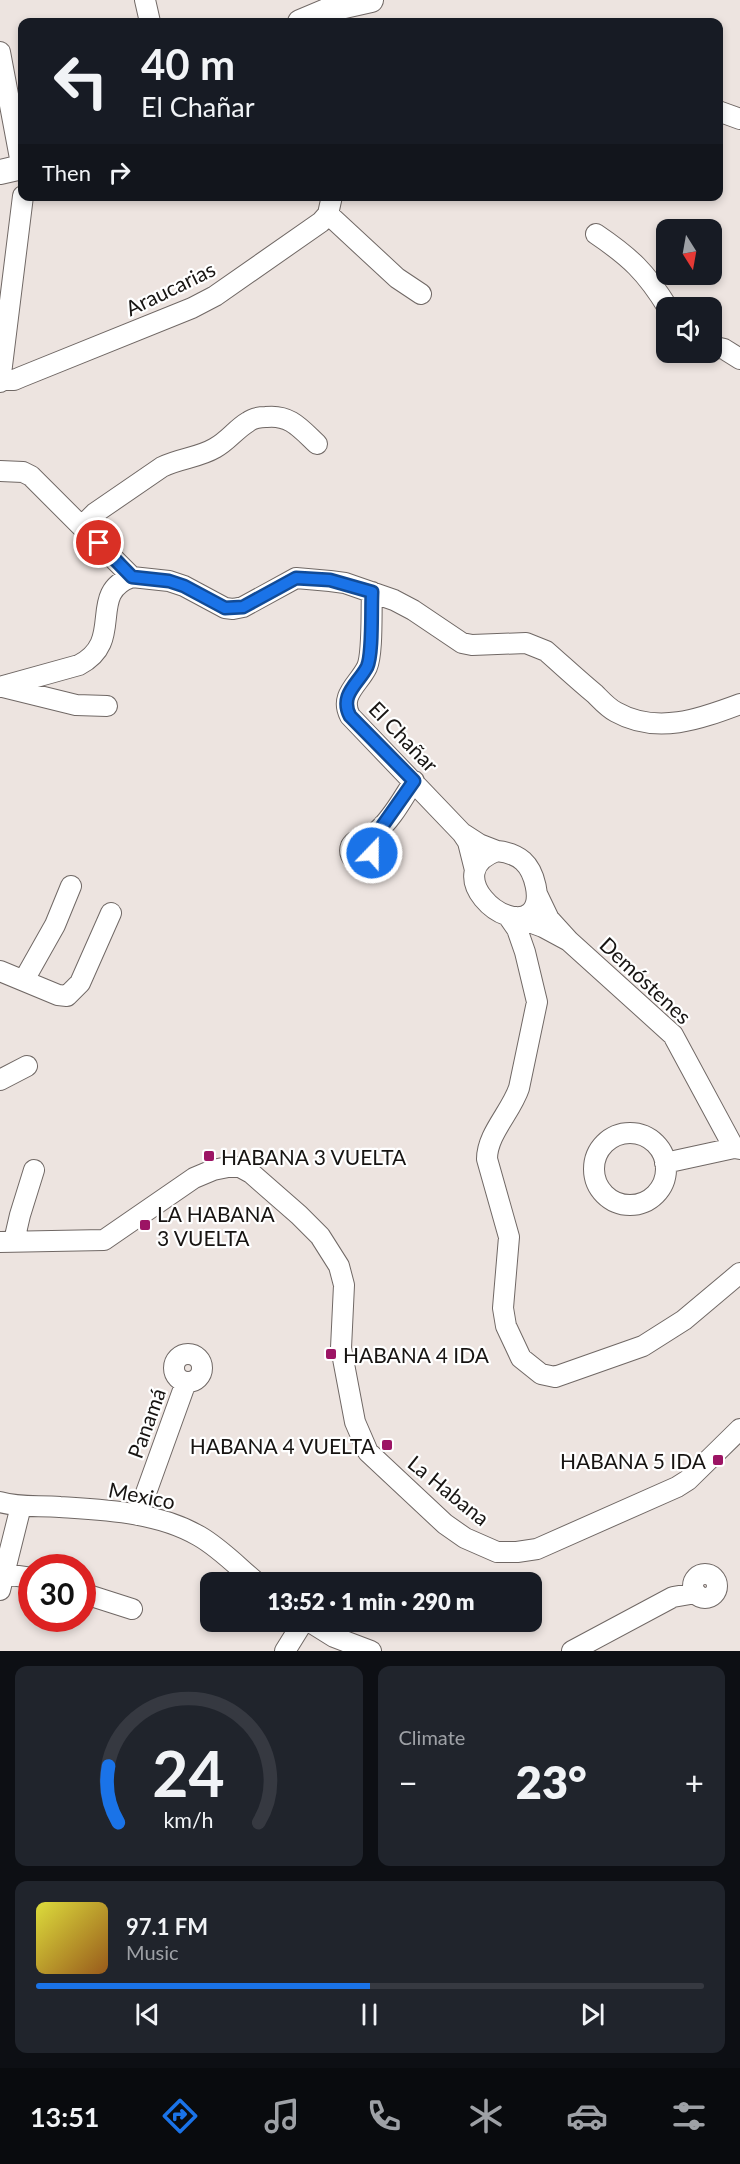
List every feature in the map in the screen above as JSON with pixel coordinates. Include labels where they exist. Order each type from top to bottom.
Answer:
[{"type":"main road","points":[[309,15],[370,0]]},
{"type":"main road","points":[[0,172],[18,169]]},
{"type":"street","points":[[145,0],[149,18]]},
{"type":"street","points":[[0,52],[18,147]]},
{"type":"street","points":[[723,113],[740,119]]},
{"type":"street","points":[[0,381],[22,201]]},
{"type":"street","points":[[329,205],[397,278],[420,294]]},
{"type":"street","name":"Araucarias","points":[[0,381],[21,378],[192,308],[215,296],[314,228],[329,205]]},
{"type":"street","points":[[596,234],[633,261],[661,297]]},
{"type":"street","points":[[722,349],[737,353]]},
{"type":"street","points":[[82,526],[95,513],[162,467],[173,461],[205,454],[231,438],[248,422],[258,418],[281,416],[293,421],[317,444]]},
{"type":"street","points":[[0,471],[23,472],[31,476],[132,577]]},
{"type":"street","points":[[0,687],[79,665],[89,660],[102,644],[110,596],[113,587],[120,581],[132,577],[169,581],[184,586],[225,608],[233,609],[243,607],[296,578],[330,580],[372,592],[413,610],[462,643],[472,645],[519,643],[536,646],[546,651],[614,711],[641,722],[684,723],[740,704]]},
{"type":"street","name":"El Chañar","points":[[372,592],[368,663],[348,693],[347,709],[350,716],[462,833],[468,842],[475,870]]},
{"type":"street","points":[[0,687],[76,705],[107,706]]},
{"type":"street","points":[[383,825],[414,781]]},
{"type":"street","name":"El Chañar","points":[[462,833],[479,844],[497,851]]},
{"type":"street","points":[[475,870],[483,858],[497,851]]},
{"type":"street","name":"Demóstenes","points":[[497,851],[509,852],[525,862],[549,919],[568,941],[673,1035],[737,1148]]},
{"type":"street","name":"Demóstenes","points":[[475,870],[474,882],[492,908],[543,927],[568,941]]},
{"type":"street","points":[[24,980],[55,925],[71,886]]},
{"type":"street","points":[[537,894],[533,911],[528,915],[512,917],[525,952],[537,1008],[516,1097],[488,1146],[486,1159],[509,1237],[503,1316],[521,1358],[541,1374],[555,1377],[643,1346],[684,1320],[740,1273]]},
{"type":"street","points":[[0,971],[58,995],[67,996],[80,983],[111,913]]},
{"type":"street","points":[[525,952],[526,938],[530,931],[543,927]]},
{"type":"street","points":[[0,1080],[27,1066]]},
{"type":"street","points":[[665,1163],[737,1148]]},
{"type":"street","name":"La Habana","points":[[7,1241],[104,1240],[194,1178],[228,1167],[240,1167],[251,1173],[320,1236],[339,1266],[344,1285],[341,1348],[355,1422],[368,1452],[452,1529],[465,1538],[497,1552],[537,1549],[677,1487],[688,1480],[740,1429]]},
{"type":"street","points":[[7,1241],[20,1215],[34,1170]]},
{"type":"street","name":"Panamá","points":[[138,1515],[186,1382]]},
{"type":"street","name":"Mexico","points":[[0,1502],[21,1506],[58,1506],[138,1515],[176,1525],[197,1535],[243,1572]]},
{"type":"street","points":[[18,1580],[2,1582],[21,1506]]},
{"type":"street","points":[[572,1651],[673,1598],[696,1593]]},
{"type":"street","points":[[96,1597],[132,1609]]},
{"type":"street","points":[[285,1651],[297,1632]]},
{"type":"street","points":[[327,1632],[371,1651]]},
{"type":"place","name":"HABANA 3 VUELTA","points":[[209,1156]]},
{"type":"place","name":"LA HABANA 3 VUELTA","points":[[145,1225]]},
{"type":"place","name":"HABANA 4 IDA","points":[[331,1354]]},
{"type":"place","name":"HABANA 4 VUELTA","points":[[387,1445]]},
{"type":"place","name":"HABANA 5 IDA","points":[[718,1460]]},
{"type":"route","points":[[99,543],[132,577],[169,581],[184,586],[225,608],[243,607],[296,578],[330,580],[372,592],[368,663],[348,693],[347,709],[350,716],[414,781],[383,825],[372,853]]}]
